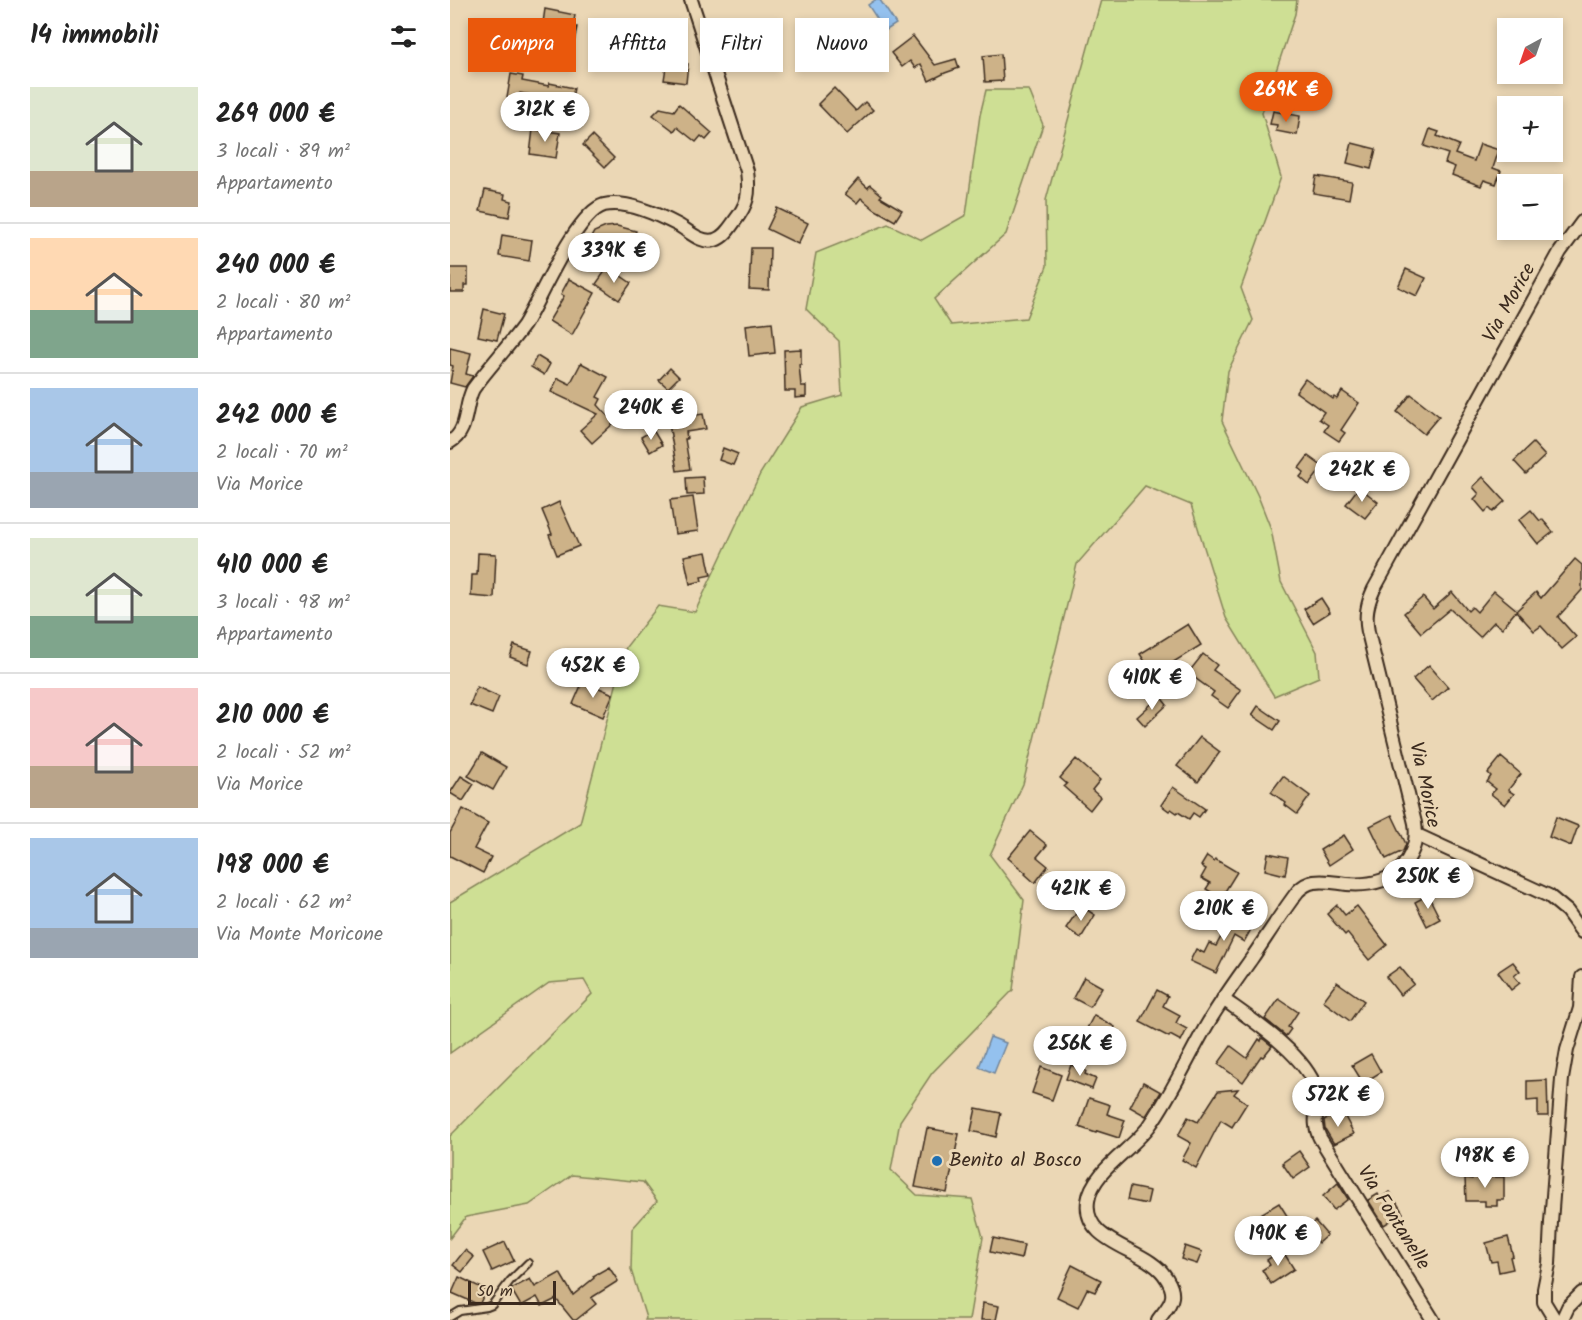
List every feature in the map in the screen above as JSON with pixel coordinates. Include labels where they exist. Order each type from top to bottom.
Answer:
[{"type":"street","points":[[450,442],[460,432],[473,389],[522,327],[568,244],[599,207],[609,205],[635,208],[661,217],[700,239],[708,241],[716,240],[723,235],[744,207],[748,194],[747,171],[692,0]]},
{"type":"street","name":"Via Morice","points":[[1158,1320],[1169,1305],[1172,1296],[1168,1280],[1163,1272],[1152,1263],[1097,1231],[1089,1217],[1088,1200],[1093,1187],[1101,1174],[1141,1137],[1151,1124],[1174,1087],[1204,1029],[1302,887],[1314,882],[1358,884],[1388,879],[1405,865],[1413,850],[1417,835],[1414,818],[1367,626],[1368,604],[1560,252],[1582,222]]},
{"type":"street","points":[[1417,835],[1549,896],[1567,911],[1582,932]]},
{"type":"street","points":[[1555,1320],[1544,1302],[1544,1289],[1549,1264],[1563,1073],[1567,1050],[1579,1021],[1582,977]]},
{"type":"street","name":"Via Fontanelle","points":[[1224,999],[1280,1042],[1312,1081],[1317,1095],[1315,1123],[1320,1138],[1433,1320]]},
{"type":"street","points":[[1563,1320],[1568,1308],[1582,1293]]},
{"type":"lane","points":[[450,1317],[460,1311],[492,1305],[510,1281],[528,1263]]},
{"type":"green space","points":[[1101,0],[1297,0],[1295,14],[1262,113],[1281,177],[1241,288],[1253,320],[1228,371],[1222,421],[1271,529],[1281,582],[1317,652],[1319,677],[1274,696],[1226,618],[1191,505],[1145,486],[1077,564],[1023,784],[990,855],[1024,900],[1013,990],[932,1073],[900,1121],[891,1170],[917,1195],[972,1199],[983,1237],[969,1320],[645,1320],[631,1270],[632,1229],[657,1201],[643,1182],[572,1175],[529,1205],[466,1217],[450,1238],[450,1136],[592,994],[584,980],[549,983],[450,1053],[450,902],[580,823],[626,647],[658,606],[695,612],[760,474],[802,407],[842,395],[839,341],[806,309],[816,253],[888,224],[922,240],[966,215],[980,115],[986,90],[1029,90],[1043,125],[1006,234],[934,299],[951,325],[1026,318],[1047,266],[1046,200]]},
{"type":"water","points":[[875,0],[880,0],[896,24],[889,28],[889,18],[876,18],[868,5]]},
{"type":"water","points":[[990,1037],[1006,1043],[994,1073],[979,1067]]},
{"type":"building","points":[[545,9],[575,15],[574,18],[544,18]]},
{"type":"building","points":[[913,36],[935,65],[956,59],[959,68],[929,81],[921,64],[915,68],[910,61],[902,67],[891,53]]},
{"type":"building","points":[[1001,54],[1003,81],[985,82],[983,56]]},
{"type":"building","points":[[665,72],[687,72],[686,83],[664,80]]},
{"type":"building","points":[[511,74],[523,76],[522,81],[574,88],[570,108],[544,103],[545,97],[520,93],[519,100],[507,98]]},
{"type":"building","points":[[834,88],[856,111],[865,102],[873,110],[847,134],[818,104]]},
{"type":"building","points":[[679,104],[712,133],[706,140],[701,136],[696,142],[677,127],[674,131],[653,115],[660,108],[674,111]]},
{"type":"building","points":[[1273,111],[1300,116],[1297,135],[1276,131],[1277,125],[1270,124]]},
{"type":"building","points":[[533,129],[560,133],[556,158],[530,154]]},
{"type":"building","points":[[1430,129],[1439,132],[1437,136],[1459,145],[1455,154],[1474,161],[1480,144],[1497,149],[1493,168],[1501,171],[1497,174],[1496,184],[1484,180],[1481,186],[1452,175],[1455,167],[1445,163],[1448,154],[1424,146]]},
{"type":"building","points":[[592,136],[614,158],[605,167],[583,145]]},
{"type":"building","points":[[1352,143],[1376,149],[1371,169],[1347,163]]},
{"type":"building","points":[[1316,176],[1352,182],[1349,199],[1313,193]]},
{"type":"building","points":[[858,179],[868,188],[870,185],[882,195],[880,197],[902,210],[895,221],[874,209],[861,198],[857,203],[845,194]]},
{"type":"building","points":[[485,190],[505,194],[504,199],[512,201],[509,217],[480,211]]},
{"type":"building","points":[[777,208],[808,223],[798,244],[767,229]]},
{"type":"building","points":[[617,226],[636,231],[631,246],[616,241],[606,245],[597,259],[583,251],[594,232],[606,227]]},
{"type":"building","points":[[502,235],[532,240],[529,261],[499,256]]},
{"type":"building","points":[[751,248],[770,248],[769,290],[749,289]]},
{"type":"building","points":[[608,267],[631,283],[619,300],[596,284]]},
{"type":"building","points":[[450,268],[468,268],[468,285],[464,285],[464,292],[450,292]]},
{"type":"building","points":[[1406,269],[1426,278],[1417,296],[1398,287]]},
{"type":"building","points":[[569,279],[595,293],[572,335],[549,321],[564,296],[561,294]]},
{"type":"building","points":[[484,309],[504,314],[497,340],[478,336]]},
{"type":"building","points":[[772,322],[775,353],[749,356],[746,325]]},
{"type":"building","points":[[450,348],[471,353],[466,374],[473,376],[465,387],[450,383],[453,366],[450,365]]},
{"type":"building","points":[[801,349],[801,364],[799,364],[801,386],[806,386],[806,397],[795,398],[795,391],[785,391],[784,350]]},
{"type":"building","points":[[537,356],[550,364],[544,375],[531,367]]},
{"type":"building","points":[[581,363],[608,377],[597,397],[601,399],[598,405],[614,423],[592,443],[580,430],[598,414],[551,392],[558,378],[570,384]]},
{"type":"building","points":[[670,368],[679,377],[668,388],[659,380]]},
{"type":"building","points":[[1305,379],[1333,399],[1334,397],[1337,399],[1342,391],[1359,403],[1341,430],[1345,433],[1339,441],[1324,431],[1328,425],[1319,419],[1324,412],[1296,392]]},
{"type":"building","points":[[1411,394],[1439,416],[1424,434],[1397,412]]},
{"type":"building","points":[[703,414],[706,429],[686,432],[690,469],[677,471],[668,418]]},
{"type":"building","points":[[653,430],[662,445],[650,452],[641,437]]},
{"type":"building","points":[[1533,443],[1545,456],[1526,474],[1514,461]]},
{"type":"building","points":[[723,448],[738,454],[733,465],[719,460]]},
{"type":"building","points":[[1308,456],[1323,467],[1309,485],[1300,477],[1304,472],[1299,468]]},
{"type":"building","points":[[703,477],[704,494],[687,495],[686,478]]},
{"type":"building","points":[[1483,477],[1505,501],[1493,512],[1489,508],[1485,512],[1474,499],[1479,494],[1473,487]]},
{"type":"building","points":[[1359,487],[1378,502],[1365,518],[1346,504]]},
{"type":"building","points":[[693,497],[698,531],[675,534],[670,500]]},
{"type":"building","points":[[559,502],[579,546],[557,555],[549,535],[552,534],[542,510]]},
{"type":"building","points":[[1531,510],[1553,532],[1538,544],[1519,520]]},
{"type":"building","points":[[706,552],[711,575],[701,577],[702,581],[690,584],[684,556]]},
{"type":"building","points":[[478,553],[496,554],[494,598],[471,596],[472,575],[477,575]]},
{"type":"building","points":[[1575,559],[1582,565],[1582,590],[1558,617],[1576,637],[1562,649],[1541,626],[1534,631],[1516,611],[1502,628],[1494,622],[1480,637],[1450,609],[1421,633],[1404,613],[1423,597],[1433,609],[1452,592],[1468,611],[1472,607],[1477,612],[1494,591],[1517,610],[1536,592],[1541,598]]},
{"type":"building","points":[[1321,598],[1330,612],[1313,623],[1304,609]]},
{"type":"building","points":[[1188,624],[1201,645],[1156,673],[1152,666],[1149,668],[1140,654]]},
{"type":"building","points":[[514,645],[532,651],[528,664],[510,657]]},
{"type":"building","points":[[1203,654],[1217,665],[1213,670],[1241,690],[1228,708],[1211,696],[1214,692],[1188,673]]},
{"type":"building","points":[[1429,665],[1448,687],[1432,701],[1413,679]]},
{"type":"building","points":[[583,681],[613,694],[603,717],[573,704]]},
{"type":"building","points":[[477,687],[499,697],[492,714],[470,705]]},
{"type":"building","points":[[1160,696],[1167,705],[1145,726],[1137,717]]},
{"type":"building","points":[[1258,706],[1280,721],[1274,730],[1252,715]]},
{"type":"building","points":[[1200,737],[1220,752],[1198,782],[1177,766]]},
{"type":"building","points":[[482,753],[506,767],[493,790],[468,776]]},
{"type":"building","points":[[1501,757],[1521,774],[1508,790],[1514,794],[1505,805],[1491,794],[1496,789],[1487,782],[1491,776],[1488,773]]},
{"type":"building","points":[[1076,759],[1100,780],[1092,790],[1100,797],[1090,810],[1064,787],[1067,784],[1060,778]]},
{"type":"building","points":[[461,776],[474,784],[463,801],[450,793]]},
{"type":"building","points":[[1283,776],[1310,796],[1297,814],[1271,792]]},
{"type":"building","points":[[1173,787],[1205,809],[1199,817],[1193,813],[1189,819],[1161,805]]},
{"type":"building","points":[[463,809],[488,823],[474,849],[491,857],[483,873],[450,856],[450,833]]},
{"type":"building","points":[[1392,815],[1406,844],[1403,851],[1386,859],[1370,826]]},
{"type":"building","points":[[1556,817],[1578,826],[1571,846],[1549,837]]},
{"type":"building","points":[[1030,831],[1047,845],[1037,857],[1048,866],[1035,883],[1008,858]]},
{"type":"building","points":[[1344,835],[1353,849],[1329,865],[1320,850]]},
{"type":"building","points":[[1268,853],[1288,857],[1285,875],[1265,870]]},
{"type":"building","points":[[1207,856],[1237,872],[1221,898],[1206,889],[1210,883],[1201,878],[1206,869],[1201,866]]},
{"type":"building","points":[[1428,895],[1440,919],[1427,926],[1415,902]]},
{"type":"building","points":[[1337,905],[1345,915],[1357,906],[1387,945],[1369,960],[1347,933],[1345,935],[1327,914]]},
{"type":"building","points":[[1081,906],[1095,915],[1081,938],[1066,928]]},
{"type":"building","points":[[1236,909],[1256,920],[1244,942],[1234,936],[1216,973],[1190,961],[1196,949],[1204,953],[1209,943],[1216,946]]},
{"type":"building","points":[[1513,962],[1520,971],[1514,976],[1520,983],[1511,990],[1498,972]]},
{"type":"building","points":[[1400,967],[1414,984],[1400,995],[1386,977]]},
{"type":"building","points":[[1084,977],[1102,987],[1090,1007],[1073,998]]},
{"type":"building","points":[[1337,982],[1364,1001],[1350,1021],[1323,1001]]},
{"type":"building","points":[[1157,990],[1168,996],[1163,1006],[1180,1015],[1176,1023],[1187,1029],[1181,1041],[1140,1022]]},
{"type":"building","points":[[1279,999],[1298,1012],[1288,1027],[1291,1029],[1286,1036],[1265,1019]]},
{"type":"building","points":[[1094,1015],[1115,1027],[1105,1045],[1084,1034]]},
{"type":"building","points":[[1262,1038],[1272,1046],[1263,1057],[1261,1056],[1243,1082],[1218,1064],[1231,1046],[1247,1058]]},
{"type":"building","points":[[1371,1054],[1381,1072],[1363,1083],[1352,1065]]},
{"type":"building","points":[[1071,1065],[1086,1071],[1085,1074],[1096,1079],[1092,1089],[1066,1079]]},
{"type":"building","points":[[1041,1067],[1061,1075],[1052,1100],[1032,1093]]},
{"type":"building","points":[[1547,1080],[1548,1116],[1538,1116],[1538,1100],[1527,1101],[1527,1081]]},
{"type":"building","points":[[1143,1082],[1161,1092],[1146,1116],[1130,1107]]},
{"type":"building","points":[[1238,1089],[1234,1094],[1247,1103],[1232,1127],[1221,1120],[1196,1168],[1182,1160],[1191,1143],[1178,1136],[1188,1117],[1198,1122],[1218,1091]]},
{"type":"building","points":[[1089,1098],[1110,1105],[1107,1114],[1125,1120],[1119,1138],[1079,1127]]},
{"type":"building","points":[[976,1108],[1001,1113],[996,1137],[971,1131]]},
{"type":"building","points":[[1342,1111],[1354,1134],[1334,1144],[1325,1129],[1324,1120]]},
{"type":"building","name":"Benito al Bosco","points":[[927,1128],[959,1134],[947,1193],[915,1187]]},
{"type":"building","points":[[1299,1151],[1310,1167],[1293,1179],[1282,1163]]},
{"type":"building","points":[[1472,1171],[1485,1171],[1486,1177],[1504,1177],[1504,1200],[1497,1200],[1497,1206],[1485,1206],[1485,1201],[1466,1201],[1465,1178],[1472,1179]]},
{"type":"building","points":[[1338,1183],[1348,1199],[1334,1210],[1323,1196]]},
{"type":"building","points":[[1130,1187],[1150,1191],[1147,1204],[1127,1200]]},
{"type":"building","points":[[1390,1192],[1403,1213],[1384,1225],[1368,1200],[1378,1194],[1380,1198]]},
{"type":"building","points":[[1279,1203],[1291,1222],[1271,1234],[1259,1215]]},
{"type":"building","points":[[1315,1221],[1327,1235],[1318,1243],[1313,1237],[1310,1239],[1303,1231]]},
{"type":"building","points":[[1508,1237],[1513,1256],[1510,1257],[1513,1269],[1499,1272],[1497,1261],[1491,1262],[1486,1243]]},
{"type":"building","points":[[993,1238],[1024,1245],[1021,1259],[990,1252]]},
{"type":"building","points":[[505,1242],[514,1261],[492,1271],[483,1252]]},
{"type":"building","points":[[1185,1246],[1202,1252],[1197,1264],[1181,1259]]},
{"type":"building","points":[[465,1250],[474,1257],[462,1272],[453,1265]]},
{"type":"building","points":[[1282,1250],[1294,1269],[1271,1284],[1262,1270],[1270,1265],[1267,1260]]},
{"type":"building","points":[[1072,1265],[1101,1280],[1095,1292],[1087,1289],[1078,1307],[1057,1297]]},
{"type":"building","points":[[609,1267],[618,1281],[591,1298],[596,1304],[576,1320],[573,1320],[556,1299],[542,1306],[537,1297],[521,1306],[511,1289],[530,1279],[535,1287],[560,1273],[573,1295],[594,1278],[593,1276]]},
{"type":"building","points":[[459,1277],[486,1290],[480,1303],[452,1293]]},
{"type":"building","points":[[983,1303],[999,1306],[996,1320],[981,1320]]},
{"type":"place","name":"Benito al Bosco","points":[[937,1161]]}]
